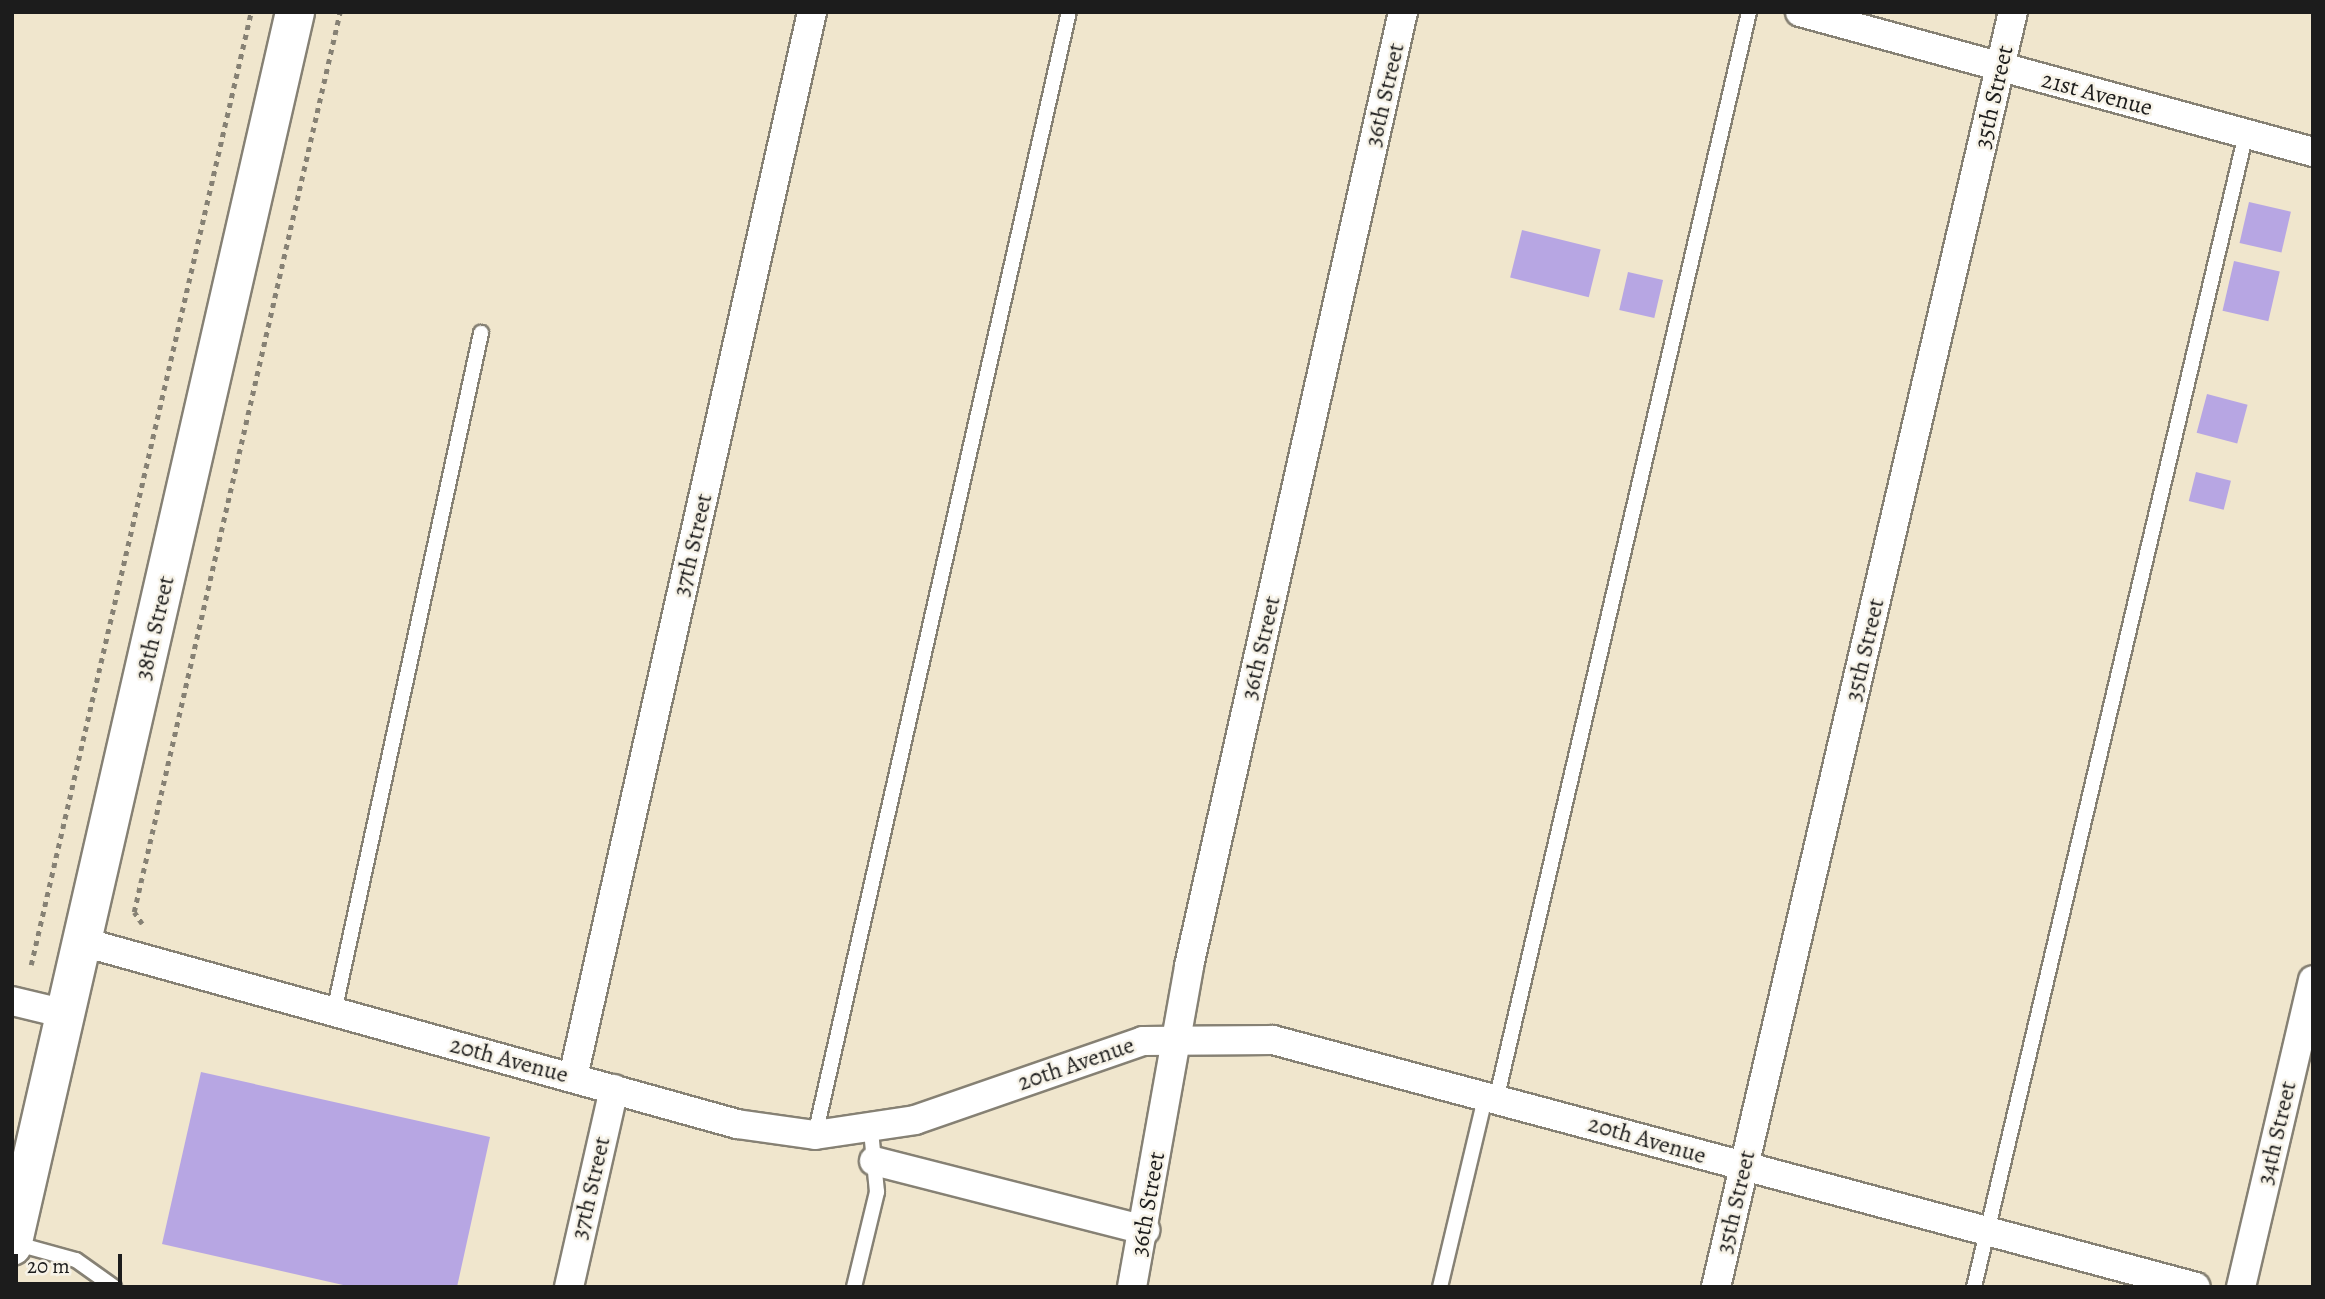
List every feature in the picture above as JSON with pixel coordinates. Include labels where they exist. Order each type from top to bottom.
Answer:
[{"type":"street","name":"38th Street","points":[[13,1246],[295,12]]},
{"type":"street","name":"37th Street","points":[[573,1077],[813,12]]},
{"type":"street","name":"36th Street","points":[[1132,1287],[1146,1230],[1175,1037],[1403,12]]},
{"type":"street","name":"21st Avenue","points":[[1800,12],[2000,69],[2313,152]]},
{"type":"street","name":"35th Street","points":[[1716,1287],[2013,12]]},
{"type":"street","name":"20th Avenue","points":[[83,942],[737,1124],[815,1135],[871,1132],[1100,1053],[1175,1037],[1273,1040],[1491,1095],[1744,1168],[2196,1287]]},
{"type":"street","name":"34th Street","points":[[2241,1287],[2313,980]]},
{"type":"street","points":[[12,1001],[66,1014]]},
{"type":"street","name":"37th Street","points":[[569,1287],[614,1089]]},
{"type":"street","points":[[874,1161],[1146,1230]]},
{"type":"lane","points":[[815,1135],[1069,12]]},
{"type":"lane","points":[[1440,1287],[1491,1095],[1749,12]]},
{"type":"lane","points":[[1975,1287],[2246,134]]},
{"type":"lane","points":[[334,1012],[481,333]]},
{"type":"lane","points":[[854,1287],[877,1192],[871,1132]]},
{"type":"lane","points":[[13,1246],[76,1260],[114,1287]]},
{"type":"path","points":[[31,965],[251,12]]},
{"type":"path","points":[[154,927],[141,923],[134,912],[340,12]]},
{"type":"building","points":[[2249,202],[2291,212],[2281,253],[2240,243]]},
{"type":"building","points":[[1522,230],[1601,250],[1589,297],[1510,278]]},
{"type":"building","points":[[2234,261],[2280,272],[2268,321],[2223,311]]},
{"type":"building","points":[[1628,272],[1663,280],[1654,318],[1619,310]]},
{"type":"building","points":[[2207,394],[2248,405],[2237,444],[2197,433]]},
{"type":"building","points":[[2196,472],[2231,481],[2224,510],[2189,501]]},
{"type":"building","points":[[201,1072],[490,1137],[457,1287],[352,1287],[162,1244]]}]
